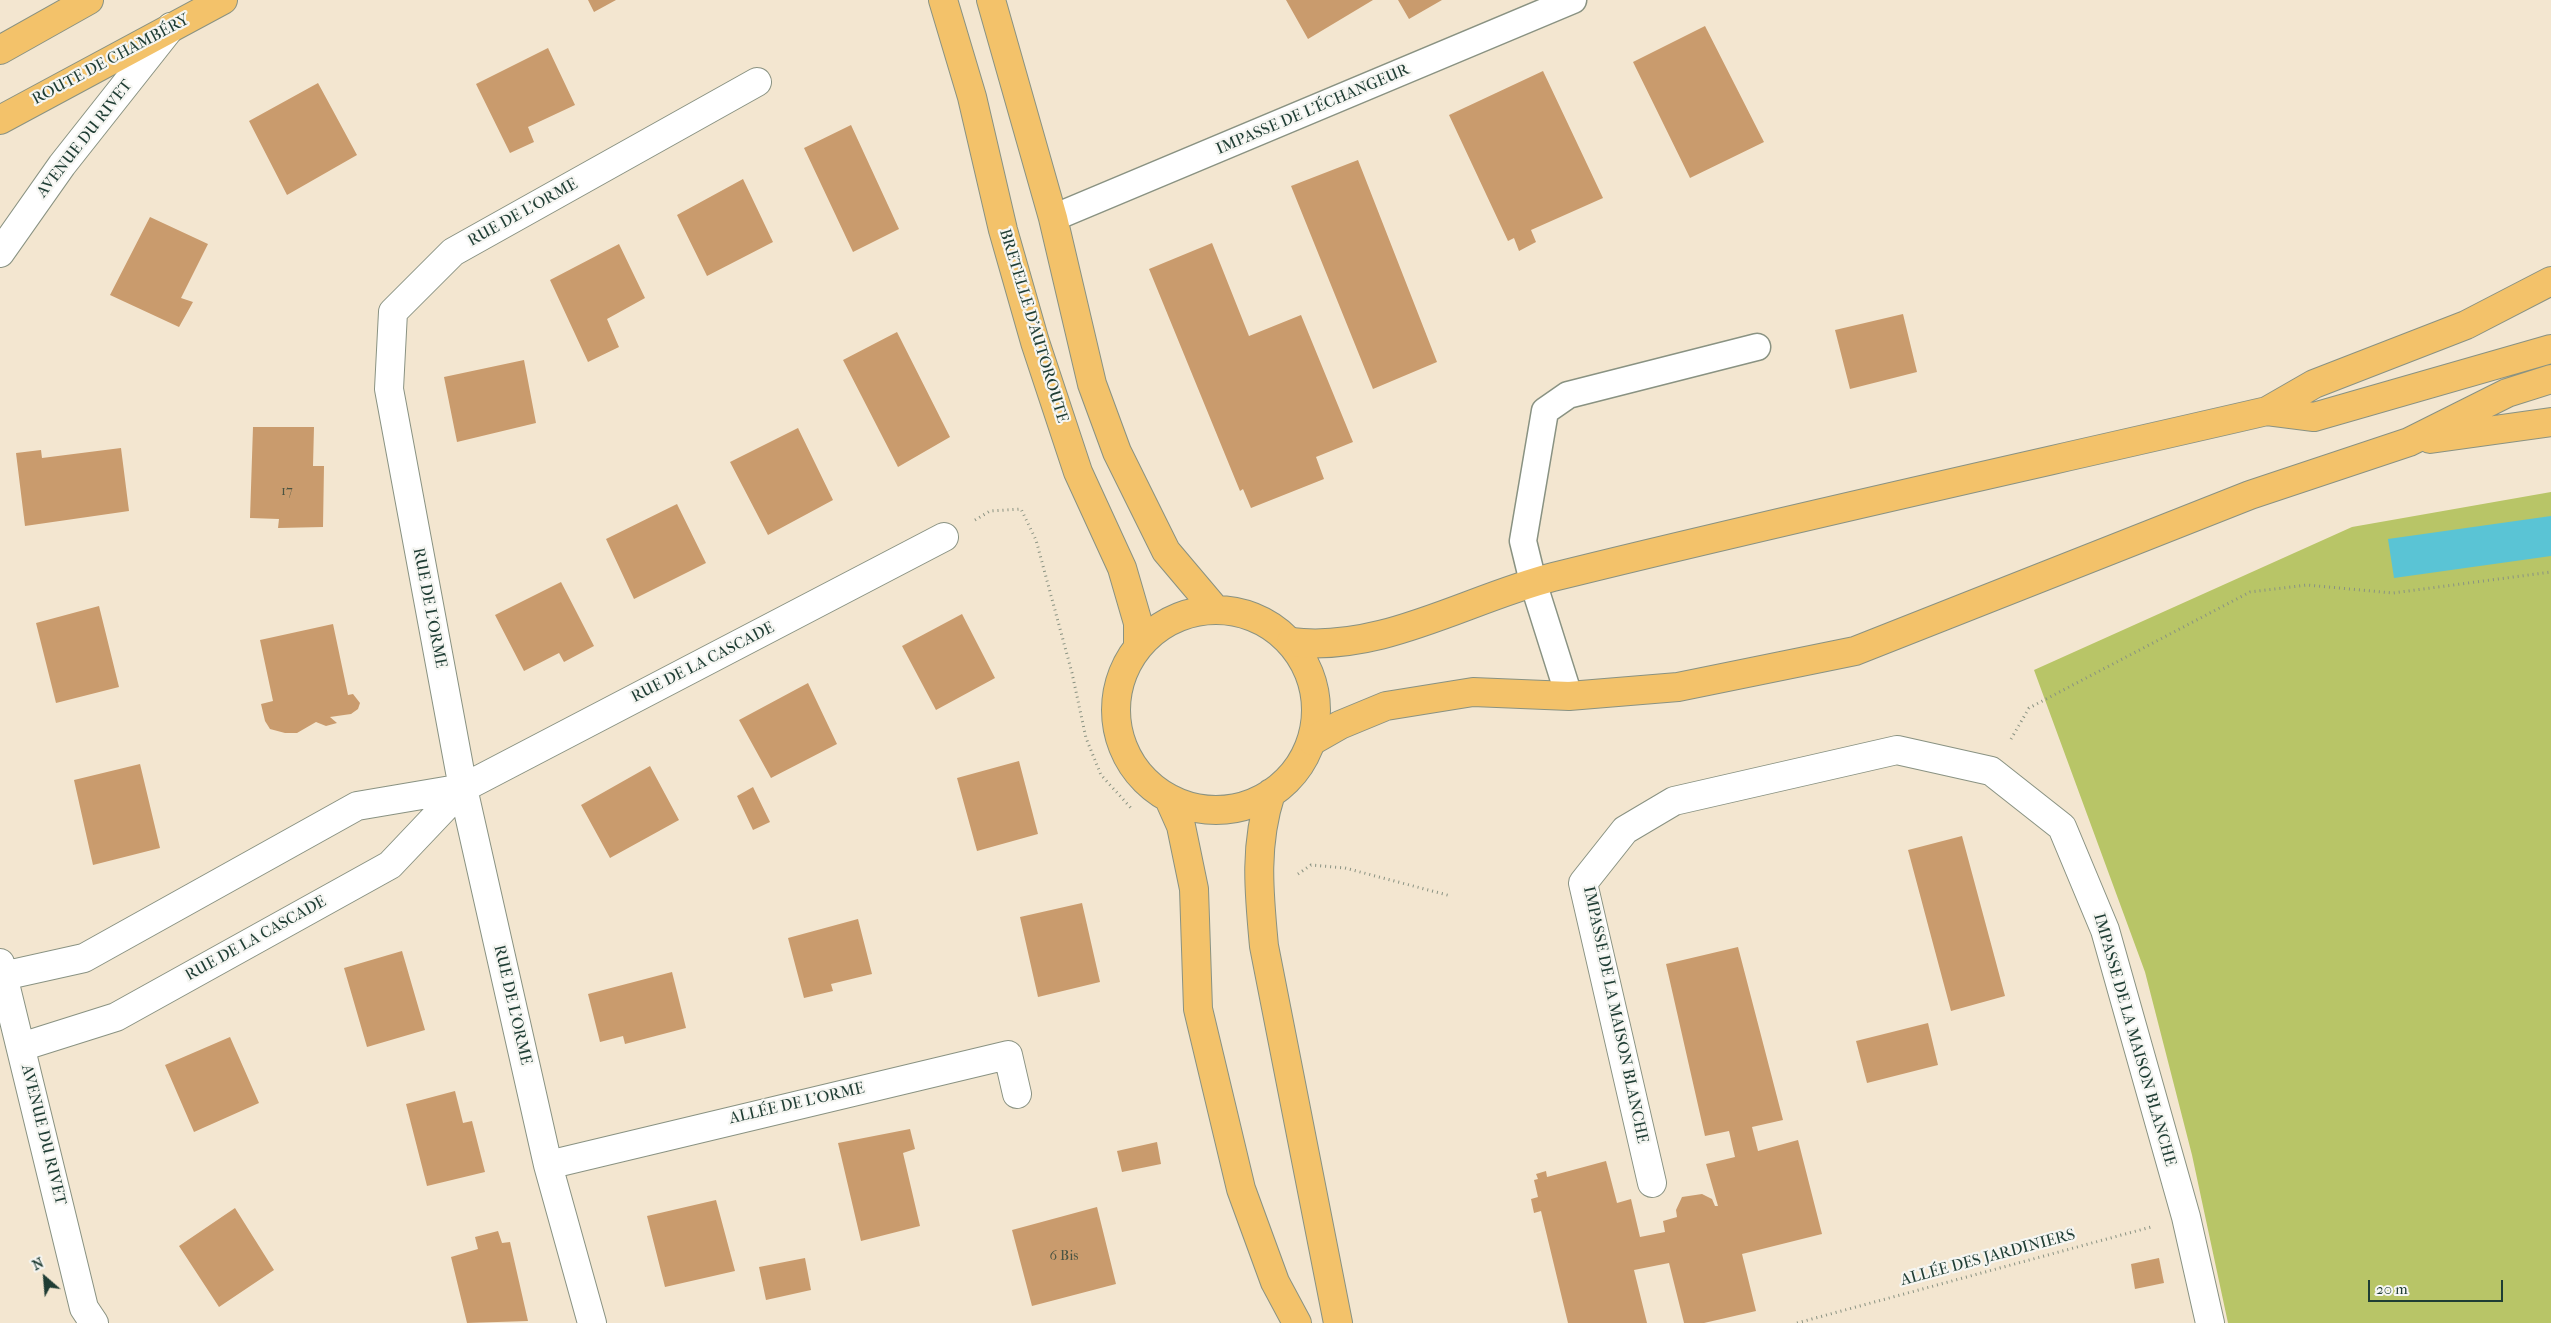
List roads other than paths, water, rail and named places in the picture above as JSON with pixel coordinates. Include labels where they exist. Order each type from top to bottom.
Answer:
[{"type":"main road","points":[[0,50],[89,0]]},
{"type":"main road","name":"ROUTE DE CHAMBÉRY","points":[[0,120],[223,0]]},
{"type":"main road","name":"BRETELLE D'AUTOROUTE","points":[[944,0],[972,97],[1004,230],[1035,342],[1078,472],[1122,568],[1138,622],[1138,645]]},
{"type":"main road","points":[[991,0],[1053,218],[1092,384],[1117,452],[1166,551],[1215,609]]},
{"type":"main road","points":[[1291,642],[1316,645],[1367,637],[1436,617],[1533,582],[1643,554],[2267,411],[2314,384],[2466,325],[2551,281]]},
{"type":"main road","points":[[2267,411],[2314,417],[2551,348]]},
{"type":"main road","points":[[1312,741],[1340,725],[1386,706],[1473,692],[1569,696],[1678,687],[1855,651],[2250,495],[2409,442],[2506,393],[2551,379]]},
{"type":"main road","points":[[2409,442],[2551,422]]},
{"type":"main road","points":[[1215,609],[1256,617],[1291,642],[1310,672],[1317,706],[1312,741],[1296,771],[1271,794],[1238,808],[1204,810],[1169,799],[1141,778],[1122,747],[1116,712],[1121,676],[1138,645],[1173,619],[1215,609]]},
{"type":"main road","points":[[1271,794],[1262,822],[1258,886],[1264,946],[1338,1323]]},
{"type":"main road","points":[[1169,799],[1181,826],[1194,889],[1198,1009],[1241,1189],[1275,1282],[1297,1323]]},
{"type":"street","name":"AVENUE DU RIVET","points":[[0,253],[62,165],[171,27]]},
{"type":"street","name":"RUE DE L'ORME","points":[[592,1323],[548,1165],[463,788],[389,389],[393,312],[453,252],[757,82]]},
{"type":"street","name":"RUE DE LA CASCADE","points":[[2,969],[84,958],[357,806],[463,788],[944,538]]},
{"type":"street","name":"IMPASSE DE LA MAISON BLANCHE","points":[[1652,1183],[1584,883],[1625,830],[1674,801],[1897,750],[1991,772],[2062,827],[2105,930],[2186,1217],[2210,1323]]},
{"type":"street","name":"RUE DE LA CASCADE","points":[[21,1047],[116,1017],[390,865],[463,788]]},
{"type":"street","name":"AVENUE DU RIVET","points":[[2,969],[86,1318]]},
{"type":"street","name":"ALLÉE DE L'ORME","points":[[548,1165],[1008,1055],[1017,1094]]},
{"type":"lane","name":"IMPASSE DE L'ÉCHANGEUR","points":[[1053,218],[1573,0]]},
{"type":"lane","points":[[1569,696],[1533,582],[1523,541],[1545,411],[1568,395],[1757,347]]},
{"type":"water","points":[[2551,516],[2551,556],[2394,578],[2388,539]]}]
